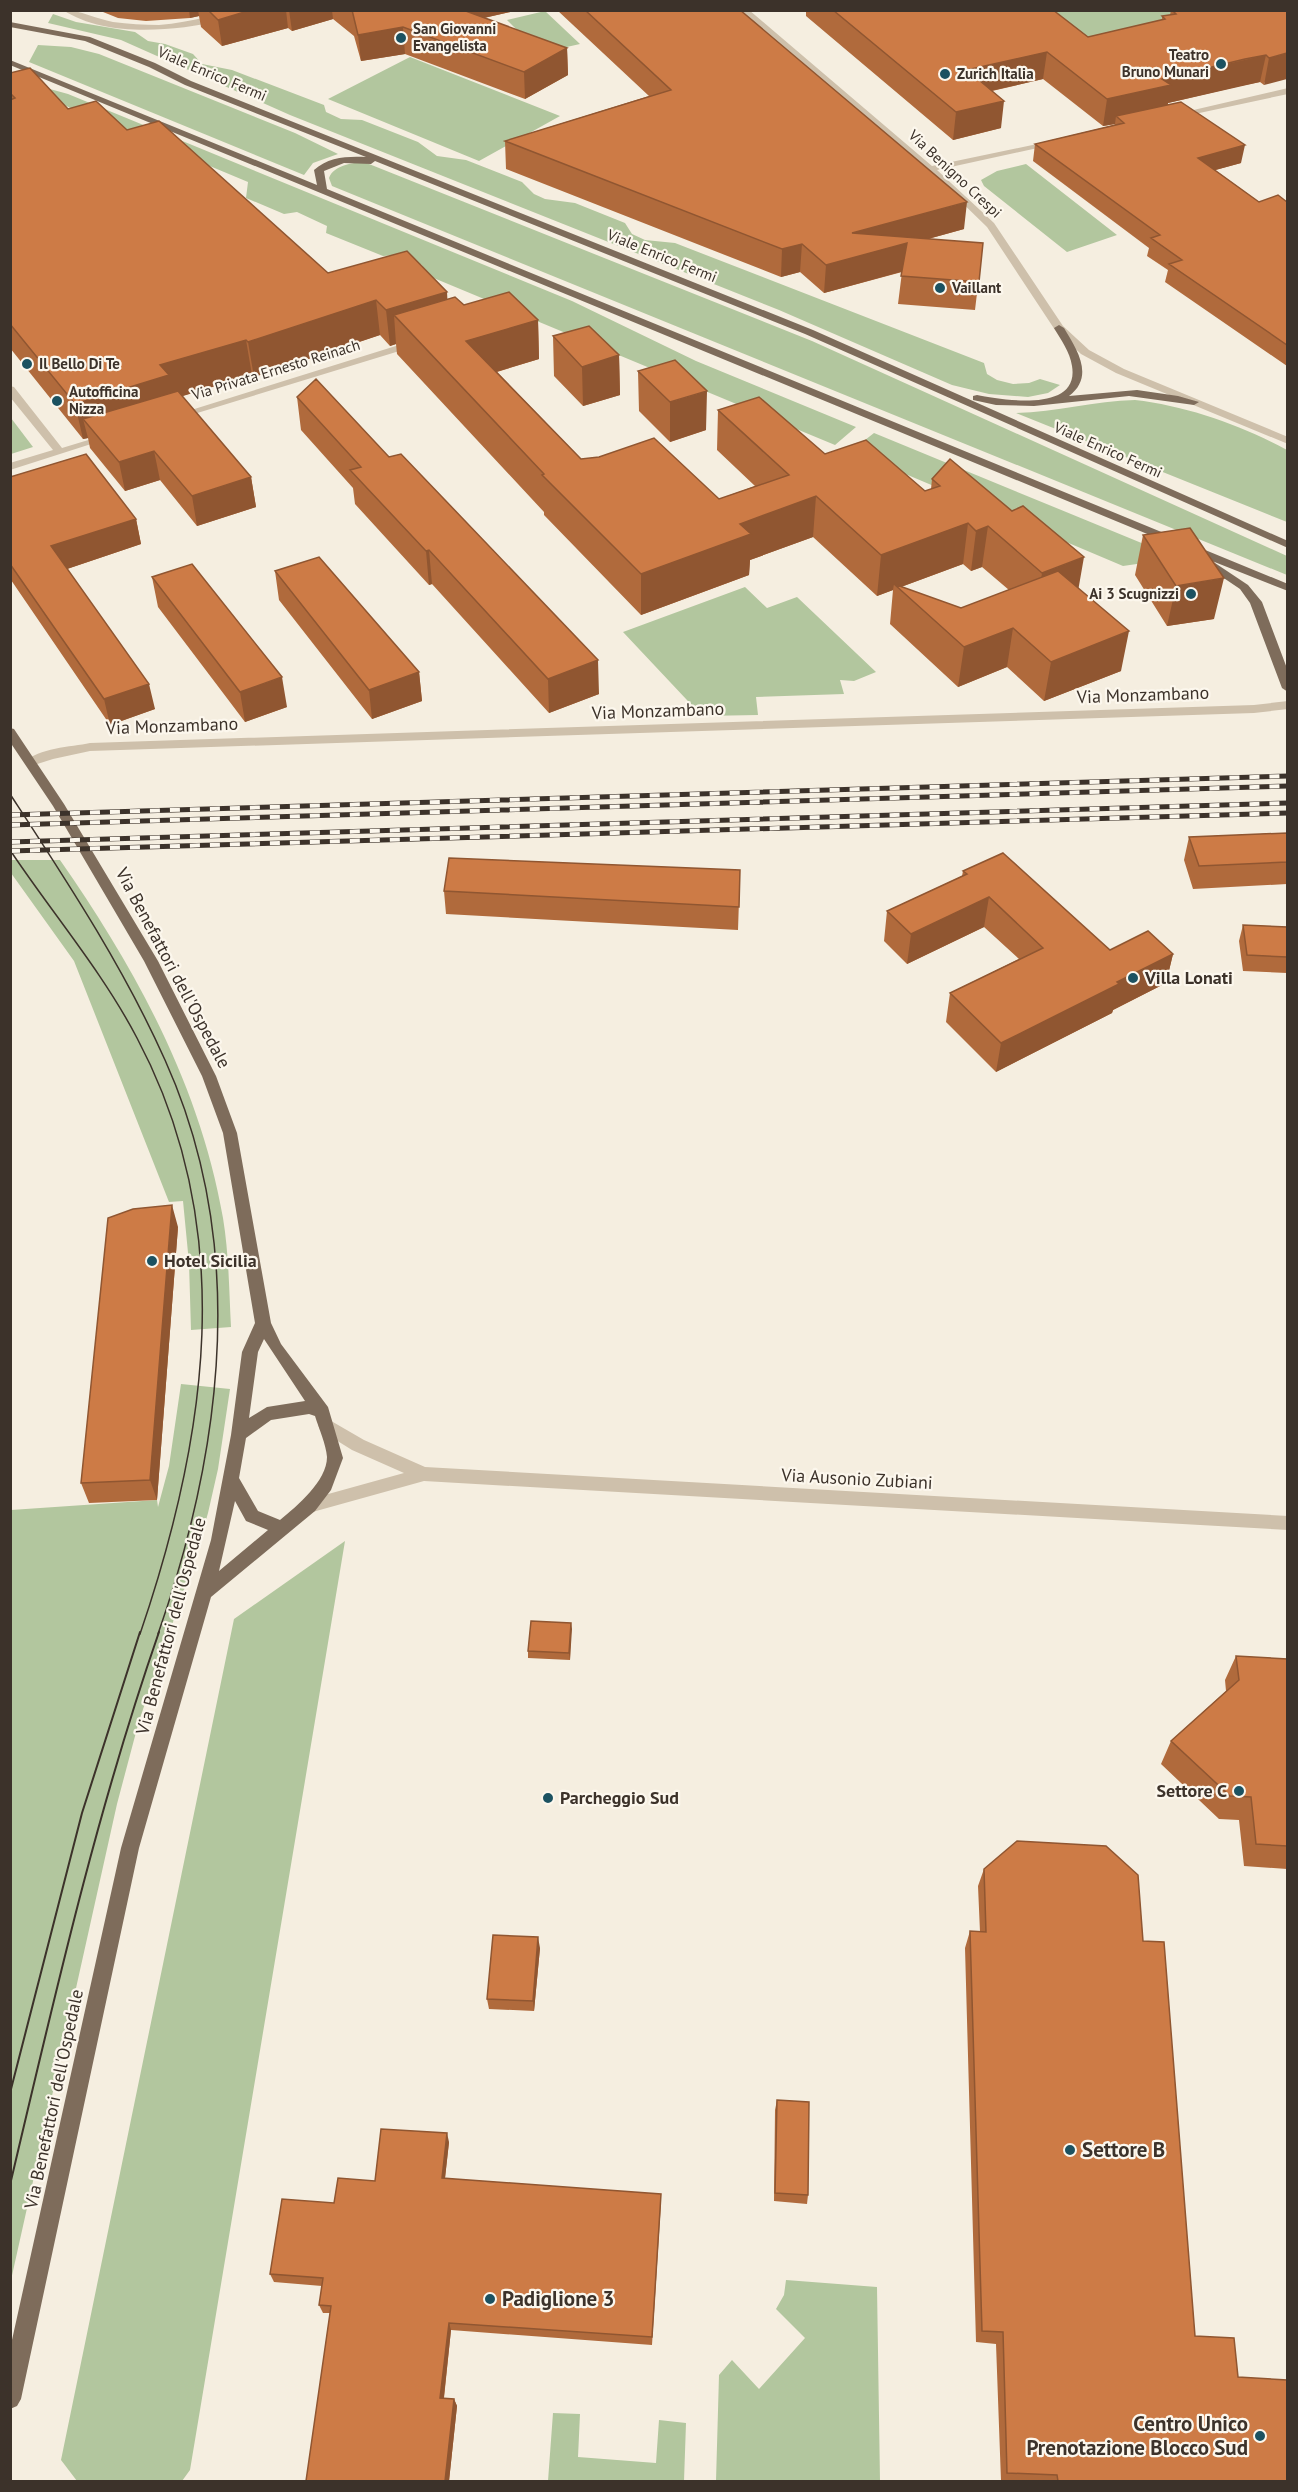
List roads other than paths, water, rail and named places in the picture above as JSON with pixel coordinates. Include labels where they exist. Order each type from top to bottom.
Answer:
[{"type":"main road","name":"Viale Enrico Fermi","points":[[13,25],[87,39],[104,45],[188,82],[732,300],[1287,545]]},
{"type":"main road","points":[[10,62],[1287,588]]},
{"type":"main road","points":[[22,81],[54,81]]},
{"type":"main road","points":[[322,190],[319,170],[326,164],[354,159],[394,165]]},
{"type":"main road","points":[[1058,400],[1072,390],[1079,372],[1076,358],[1059,328]]},
{"type":"main road","points":[[929,385],[995,404],[1018,405],[1129,393],[1194,402]]},
{"type":"main road","points":[[1173,541],[1244,587],[1256,602],[1287,688]]},
{"type":"main road","name":"Via Benefattori dell'Ospedale","points":[[10,732],[151,961],[209,1076],[230,1133],[263,1323],[250,1352],[239,1435],[219,1540],[130,1848],[10,2399]]},
{"type":"main road","name":"Via Ausonio Zubiani","points":[[206,1591],[309,1506],[325,1485],[335,1458],[324,1418],[276,1348],[263,1323]]},
{"type":"main road","name":"Via Ausonio Zubiani","points":[[239,1435],[267,1414],[310,1407],[324,1418]]},
{"type":"main road","points":[[230,1478],[252,1516],[283,1528]]},
{"type":"street","points":[[68,10],[86,19],[117,26],[179,27],[252,10]]},
{"type":"street","name":"Via Benigno Crespi","points":[[743,10],[930,169],[991,225],[1059,328],[1099,362],[1194,402]]},
{"type":"street","points":[[1165,117],[1287,91]]},
{"type":"street","points":[[930,169],[1063,140]]},
{"type":"street","name":"Via Privata Ernesto Reinach","points":[[161,421],[422,341]]},
{"type":"street","points":[[10,389],[60,452]]},
{"type":"street","points":[[1194,402],[1287,441]]},
{"type":"street","points":[[10,467],[116,434]]},
{"type":"street","name":"Via Monzambano","points":[[30,762],[50,755],[90,747],[1231,710],[1287,705]]},
{"type":"street","name":"Via Ausonio Zubiani","points":[[324,1418],[358,1445],[424,1474]]},
{"type":"street","name":"Via Ausonio Zubiani","points":[[309,1506],[424,1474],[1287,1523]]},
{"type":"tram line","points":[[10,794],[93,924],[149,1025],[165,1060],[191,1130],[208,1201],[216,1273],[217,1346],[211,1419],[198,1492],[180,1563],[158,1634]]},
{"type":"tram line","points":[[10,850],[93,966],[137,1038],[169,1111],[190,1185],[200,1259],[202,1334],[195,1410],[182,1485],[163,1560],[140,1634]]},
{"type":"tram line","points":[[10,2093],[82,1813],[140,1632]]},
{"type":"tram line","points":[[10,2185],[77,1907],[115,1769],[159,1632]]},
{"type":"railway","points":[[10,815],[1288,776]]},
{"type":"railway","points":[[10,825],[1288,786]]},
{"type":"railway","points":[[10,842],[1288,803]]},
{"type":"railway","points":[[10,851],[1288,813]]},
{"type":"place","name":"San Giovanni Evangelista","points":[[401,38]]},
{"type":"place","name":"Teatro Bruno Munari","points":[[1221,64]]},
{"type":"place","name":"Zurich Italia","points":[[945,74]]},
{"type":"place","name":"Vaillant","points":[[940,288]]},
{"type":"place","name":"Il Bello Di Te","points":[[27,364]]},
{"type":"place","name":"Autofficina Nizza","points":[[57,401]]},
{"type":"place","name":"Ai 3 Scugnizzi","points":[[1191,594]]},
{"type":"place","name":"Villa Lonati","points":[[1133,978]]},
{"type":"place","name":"Hotel Sicilia","points":[[152,1261]]},
{"type":"place","name":"Settore C","points":[[1239,1791]]},
{"type":"place","name":"Parcheggio Sud","points":[[548,1798]]},
{"type":"place","name":"Settore B","points":[[1070,2150]]},
{"type":"place","name":"Padiglione 3","points":[[490,2299]]},
{"type":"place","name":"Centro Unico Prenotazione Blocco Sud","points":[[1260,2436]]}]
